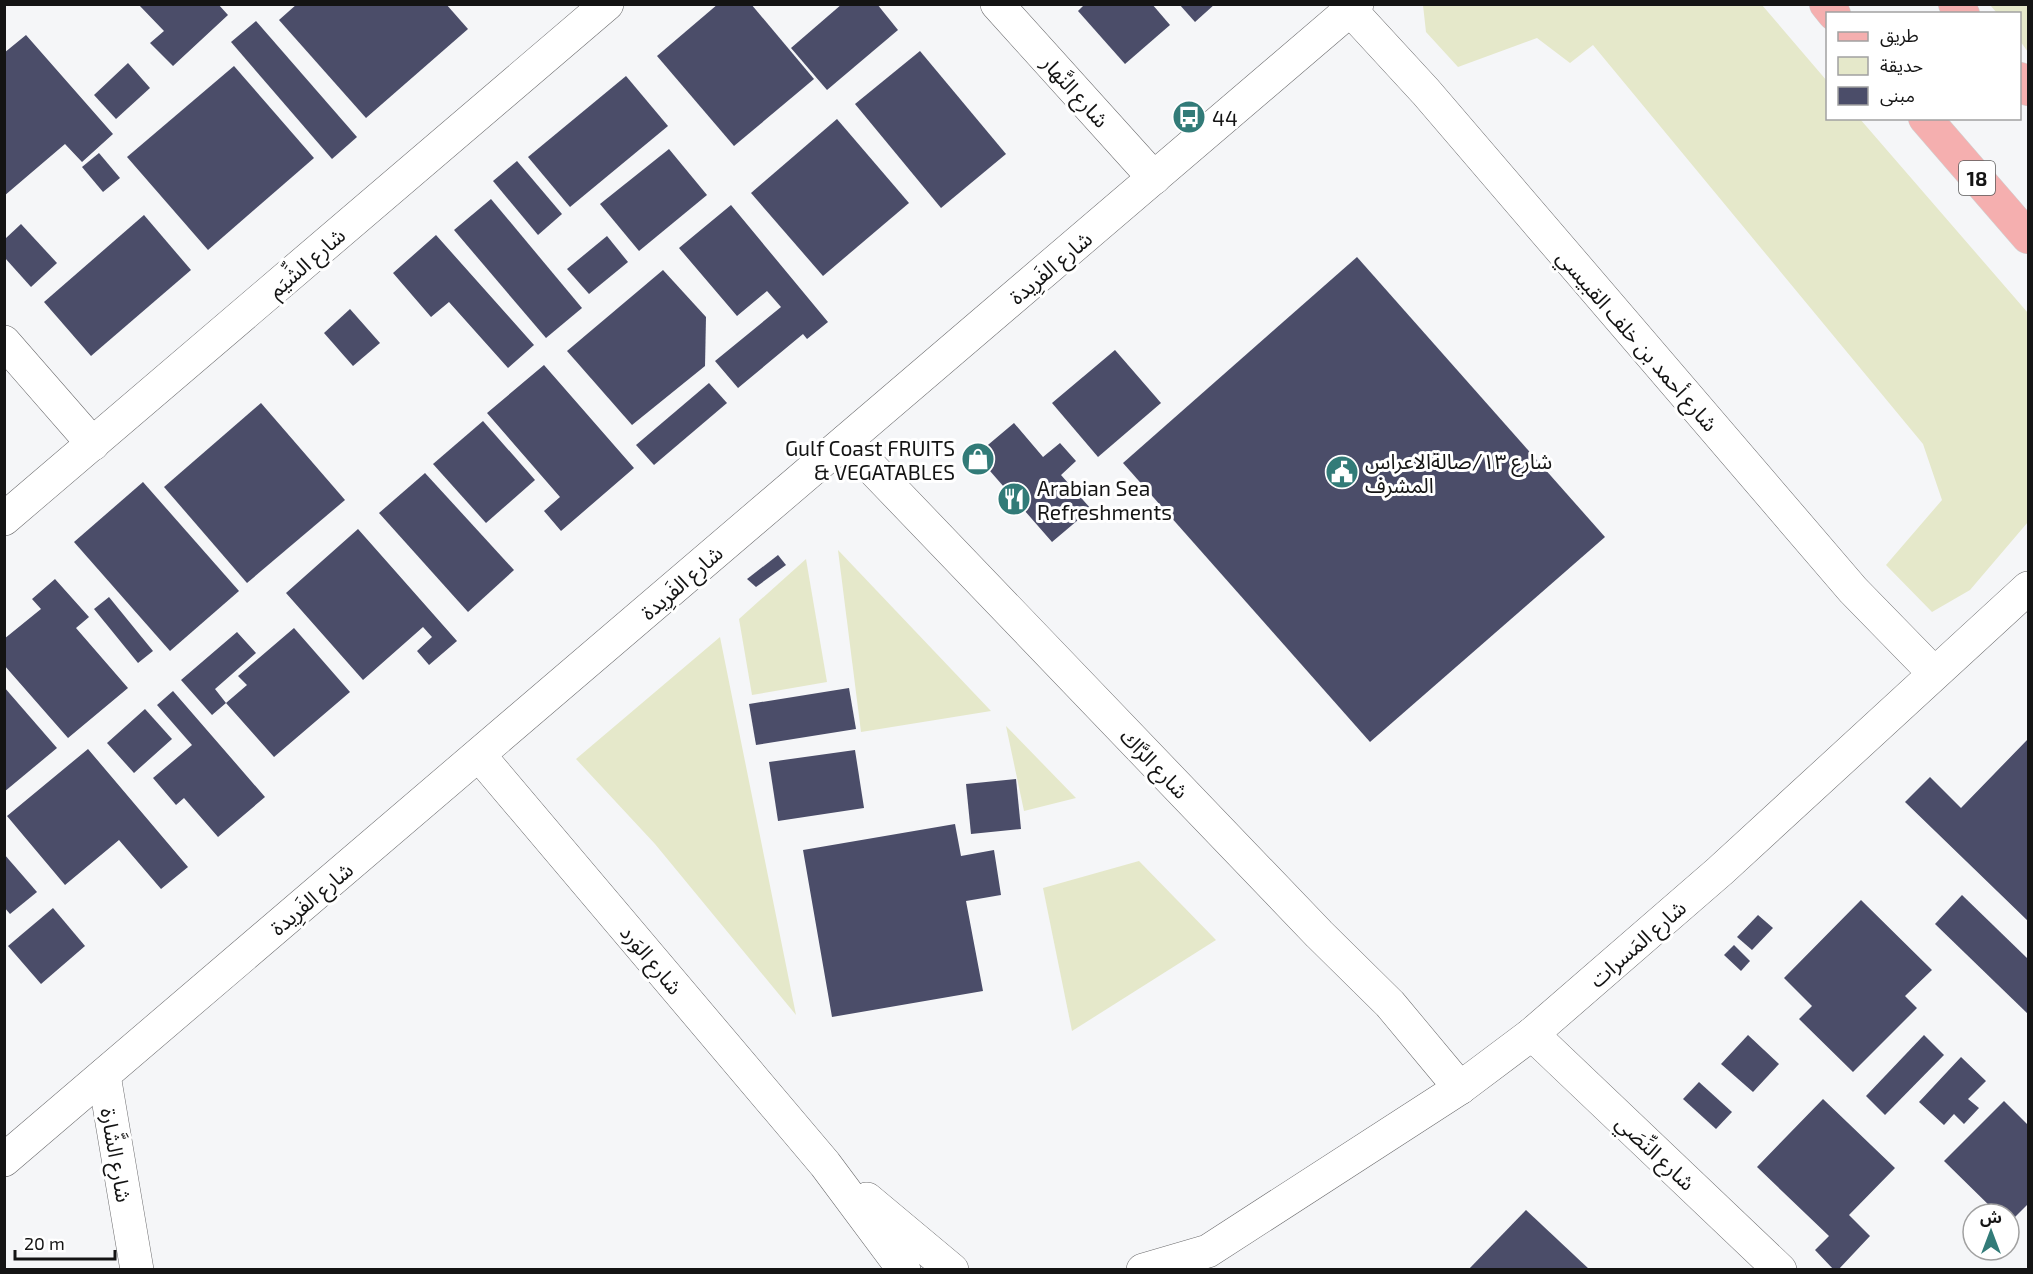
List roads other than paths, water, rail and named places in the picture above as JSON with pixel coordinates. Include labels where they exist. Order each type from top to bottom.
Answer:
[{"type":"main road","name":"18","points":[[1927,120],[2028,237]]},
{"type":"street","name":"شارع الشِّيَم","points":[[4,519],[607,4]]},
{"type":"street","name":"شارع النَّهار","points":[[997,4],[1154,178]]},
{"type":"street","name":"شارع الفَرِيدة","points":[[4,1160],[1154,178],[1351,6]]},
{"type":"street","name":"شارع أحمد بن خلف القبيسي","points":[[1351,6],[1853,590],[1934,673]]},
{"type":"street","points":[[4,342],[93,444]]},
{"type":"street","name":"شارع الرَّاك","points":[[846,441],[1311,926],[1390,1004],[1460,1088]]},
{"type":"street","name":"شارع المَسرات","points":[[1143,1269],[1200,1260],[1460,1088],[1532,1034],[1720,871],[2028,588]]},
{"type":"street","name":"شارع الوَرد","points":[[479,754],[825,1164],[904,1269]]},
{"type":"street","name":"شارع النِّصَي","points":[[1532,1034],[1780,1269]]},
{"type":"street","name":"شارع الشَّارة","points":[[104,1075],[137,1269]]},
{"type":"street","name":"شارع الوَرد","points":[[825,1164],[952,1269]]},
{"type":"place","name":"44","points":[[1189,117]]},
{"type":"place","name":"Gulf Coast FRUITS & VEGATABLES","points":[[978,459]]},
{"type":"place","name":"شارع ١٣/صالةالاعراس المشرف","points":[[1342,472]]},
{"type":"place","name":"Arabian Sea Refreshments","points":[[1014,499]]}]
